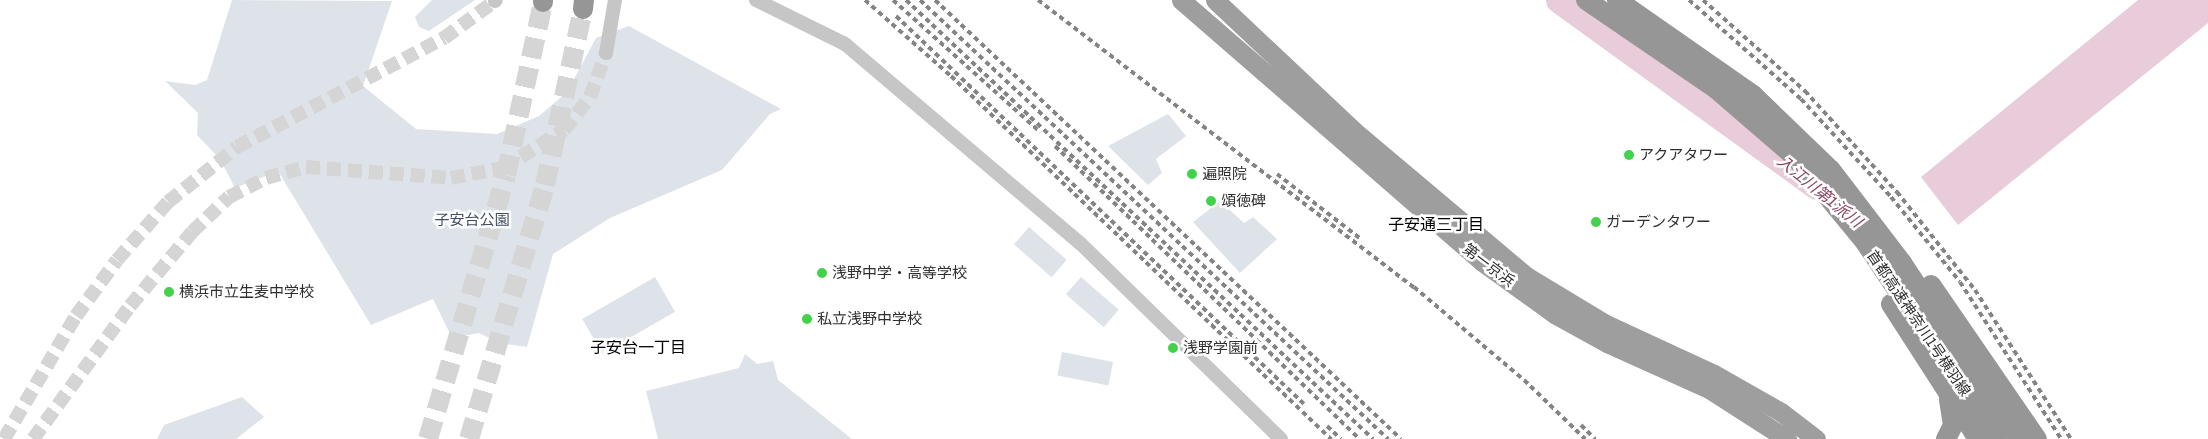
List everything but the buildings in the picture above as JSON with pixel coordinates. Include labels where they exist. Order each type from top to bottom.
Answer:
[{"type":"highway","name":"第一京浜","points":[[1181,0],[1481,261],[1556,315],[1607,343],[1709,389],[1787,439]]},
{"type":"highway","name":"第一京浜","points":[[1215,0],[1354,131],[1526,276],[1604,323],[1714,374],[1781,412],[1816,439]]},
{"type":"highway","name":"首都高速神奈川1号横羽線","points":[[1586,0],[1715,88],[1770,133],[1836,204],[1997,439]]},
{"type":"highway","name":"首都高速神奈川1号横羽線","points":[[1617,0],[1753,95],[1804,141],[1857,201],[2019,439]]},
{"type":"highway","points":[[1715,88],[1781,154],[1833,219],[1978,439]]},
{"type":"highway","points":[[1857,201],[1942,299],[2036,439]]},
{"type":"highway","points":[[1945,390],[1954,415],[1946,439]]},
{"type":"street","points":[[606,53],[615,0]]},
{"type":"street","points":[[756,0],[845,44],[1080,243],[1281,439]]},
{"type":"green space","name":"子安台公園","points":[[232,0],[392,1],[363,86],[416,129],[497,134],[539,116],[567,92],[596,38],[629,26],[781,109],[770,114],[722,170],[610,218],[553,254],[527,347],[499,343],[479,333],[452,338],[433,299],[371,325],[278,171],[235,188],[220,159],[197,135],[198,113],[165,81],[195,85],[207,80]]},
{"type":"green space","points":[[432,0],[475,0],[429,31],[419,27],[415,17]]},
{"type":"green space","points":[[1168,114],[1186,136],[1156,159],[1162,173],[1148,185],[1108,146]]},
{"type":"green space","points":[[1220,201],[1244,223],[1253,217],[1277,239],[1240,273],[1193,222]]},
{"type":"green space","points":[[1029,227],[1067,260],[1052,277],[1014,244]]},
{"type":"green space","points":[[655,277],[675,312],[602,354],[582,319]]},
{"type":"green space","points":[[1081,277],[1119,310],[1104,327],[1066,294]]},
{"type":"green space","points":[[1062,352],[1113,362],[1108,385],[1057,376]]},
{"type":"green space","points":[[745,354],[757,364],[773,361],[778,380],[852,439],[658,439],[646,391],[739,368]]},
{"type":"green space","points":[[242,397],[264,417],[236,439],[157,439],[164,425]]},
{"type":"shaded area","points":[[2138,0],[2208,0],[2208,23],[1958,225],[1921,177]]},
{"type":"waterway","name":"入江川第1派川","points":[[1558,0],[1816,187]]},
{"type":"tunnel","points":[[4,439],[76,316],[117,260],[168,202],[237,147],[444,38],[495,1]]},
{"type":"tunnel","points":[[428,439],[506,175],[543,2]]},
{"type":"tunnel","points":[[469,439],[545,185],[583,9]]},
{"type":"tunnel","points":[[33,439],[130,306],[192,232],[229,197],[266,178],[306,167],[451,178],[503,168],[564,130],[590,97],[606,53]]},
{"type":"railway","points":[[865,0],[951,76],[1331,439]]},
{"type":"railway","points":[[893,0],[1040,132]]},
{"type":"railway","points":[[906,0],[1373,439]]},
{"type":"railway","points":[[920,0],[1388,439]]},
{"type":"railway","points":[[935,0],[1401,439]]},
{"type":"railway","points":[[1038,0],[1414,287],[1524,380],[1585,439]]},
{"type":"railway","points":[[1689,0],[1801,99],[1891,197],[1960,282],[2061,439]]},
{"type":"railway","points":[[1703,0],[1805,91],[1897,192],[1975,290],[2071,439]]},
{"type":"railway","points":[[896,16],[1305,405]]},
{"type":"railway","points":[[1055,146],[1359,439]]},
{"type":"railway","points":[[1277,174],[1362,240]]},
{"type":"railway","points":[[1581,425],[1595,439]]},
{"type":"railway","points":[[1327,426],[1341,439]]},
{"type":"place","name":"アクアタワー","points":[[1629,155]]},
{"type":"place","name":"遍照院","points":[[1192,174]]},
{"type":"place","name":"頌徳碑","points":[[1211,201]]},
{"type":"place","name":"ガーデンタワー","points":[[1596,222]]},
{"type":"place","name":"浅野中学・高等学校","points":[[822,273]]},
{"type":"place","name":"横浜市立生麦中学校","points":[[169,292]]},
{"type":"place","name":"私立浅野中学校","points":[[807,319]]},
{"type":"place","name":"浅野学園前","points":[[1173,348]]},
{"type":"district","name":"子安通三丁目","points":[[1436,224]]},
{"type":"district","name":"子安台一丁目","points":[[638,347]]}]
